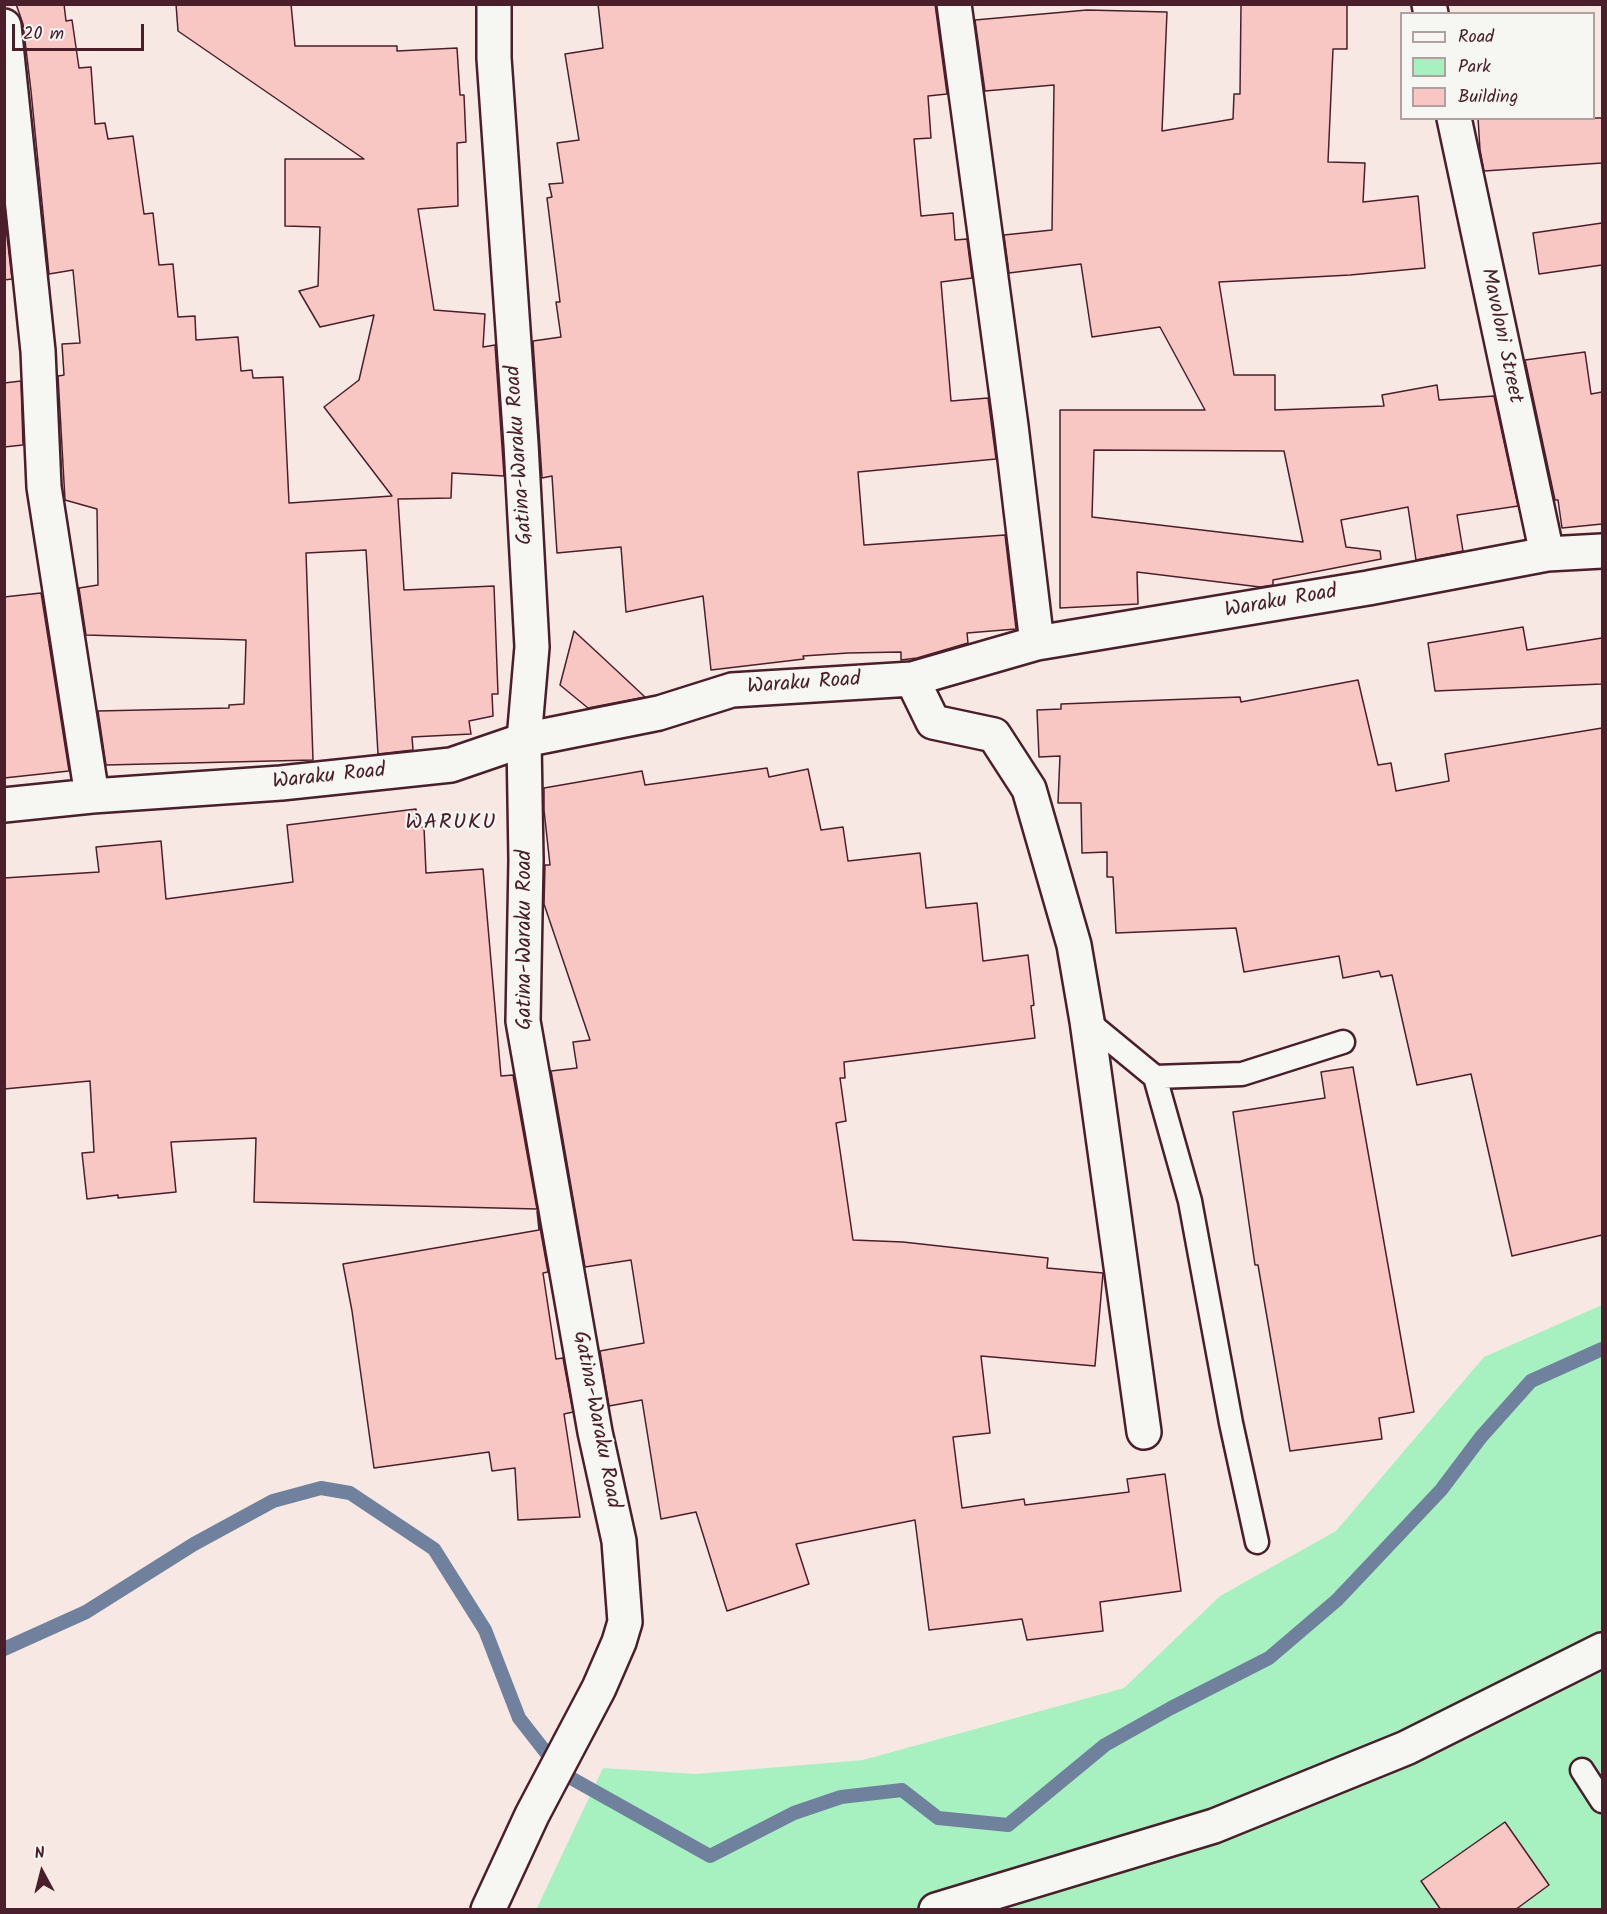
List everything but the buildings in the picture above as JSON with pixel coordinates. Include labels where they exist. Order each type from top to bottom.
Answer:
[{"type":"street","name":"Gatina-Waraku Road","points":[[488,1910],[532,1815],[599,1688],[625,1623],[619,1541],[596,1432],[524,1021],[526,860],[524,740],[532,647],[521,444],[494,58],[494,4]]},
{"type":"street","points":[[954,4],[1011,426],[1037,643]]},
{"type":"street","points":[[4,26],[38,351],[44,486],[92,796]]},
{"type":"street","name":"Mavoloni Street","points":[[1454,120],[1547,554]]},
{"type":"street","name":"Waraku Road","points":[[4,805],[92,796],[281,783],[452,765],[524,740],[659,714],[732,690],[912,679],[1037,643],[1346,592],[1547,554],[1602,551]]},
{"type":"street","points":[[912,679],[933,722],[994,735],[1029,789],[1074,945],[1088,1021],[1144,1432]]},
{"type":"street","points":[[936,1910],[1214,1826],[1406,1748],[1602,1650]]},
{"type":"lane","points":[[1088,1021],[1155,1077],[1190,1201],[1231,1422],[1257,1542]]},
{"type":"lane","points":[[1155,1077],[1242,1074],[1343,1042]]},
{"type":"lane","points":[[1582,1770],[1602,1801]]},
{"type":"green space","points":[[1602,1305],[1602,1909],[536,1910],[603,1768],[696,1774],[863,1760],[1124,1688],[1220,1596],[1336,1531],[1484,1357]]},
{"type":"waterway","points":[[4,1649],[86,1612],[194,1544],[273,1501],[321,1488],[350,1493],[434,1549],[485,1630],[519,1718],[562,1773],[710,1856],[794,1813],[841,1797],[902,1790],[938,1818],[1008,1825],[1105,1745],[1269,1658],[1337,1600],[1441,1490],[1481,1437],[1531,1381],[1602,1349]]},
{"type":"district","name":"WARUKU","points":[[451,824]]}]
